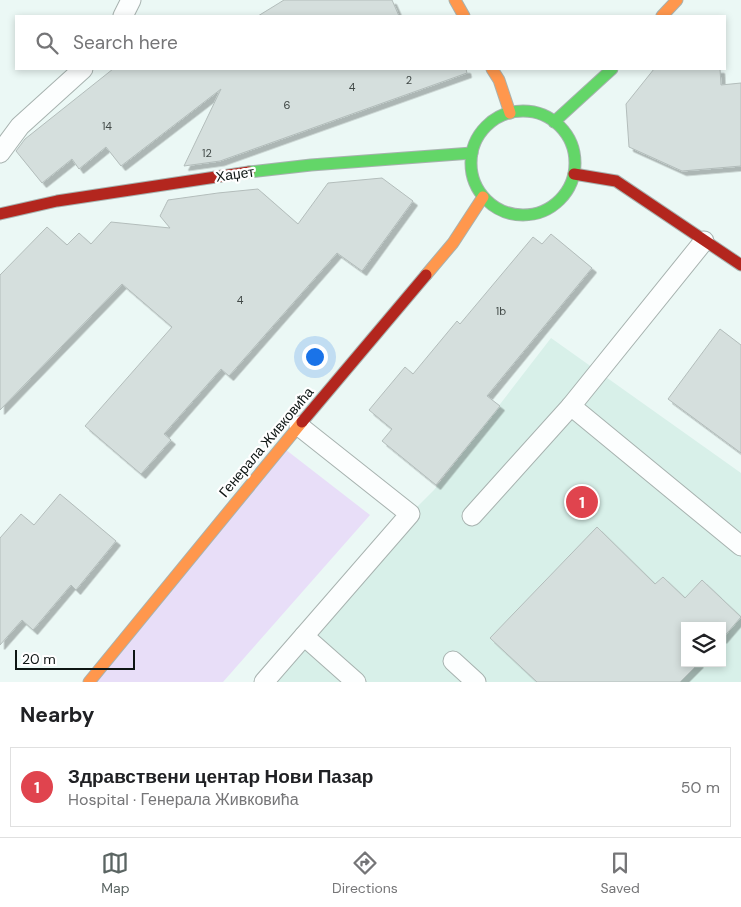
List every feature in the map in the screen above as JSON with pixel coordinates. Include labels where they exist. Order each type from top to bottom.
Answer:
[{"type":"street","points":[[455,0],[463,15]]},
{"type":"street","points":[[663,15],[677,0]]},
{"type":"street","points":[[493,70],[499,80],[510,113]]},
{"type":"street","points":[[554,122],[611,70]]},
{"type":"street","points":[[521,112],[544,116],[554,122],[563,130],[573,151],[574,174],[564,195],[546,210],[536,214],[512,214],[491,204],[476,187],[472,176],[472,154],[475,142],[485,128],[510,113],[521,112]]},
{"type":"street","name":"Хаџет","points":[[0,214],[57,200],[236,174],[311,165],[472,154]]},
{"type":"street","points":[[574,174],[616,181],[741,265]]},
{"type":"street","name":"Генерала Живковића","points":[[89,682],[281,446],[453,243],[483,196]]},
{"type":"lane","points":[[124,15],[131,0]]},
{"type":"lane","points":[[0,153],[20,126],[82,70]]},
{"type":"lane","points":[[472,516],[571,406],[704,241]]},
{"type":"lane","points":[[571,406],[741,546]]},
{"type":"lane","points":[[264,682],[410,514],[299,426]]},
{"type":"lane","points":[[304,636],[356,682]]},
{"type":"lane","points":[[453,661],[476,682]]},
{"type":"shaded area","points":[[551,338],[741,473],[741,682],[264,682],[410,514],[434,490]]},
{"type":"shaded area","points":[[281,446],[370,515],[223,682],[89,682]]},
{"type":"building","points":[[284,0],[392,0],[399,15],[260,15]]},
{"type":"building","points":[[112,70],[466,70],[467,73],[220,161],[184,166],[221,89],[121,166],[106,147],[79,169],[72,159],[42,183],[16,151],[25,139]]},
{"type":"building","points":[[653,70],[720,70],[721,85],[741,83],[741,166],[682,171],[629,147],[626,104]]},
{"type":"building","points":[[382,178],[413,201],[362,271],[337,253],[229,376],[221,369],[164,434],[171,440],[141,474],[85,426],[172,327],[122,284],[0,410],[0,275],[47,227],[67,245],[79,233],[91,244],[111,222],[170,228],[160,216],[168,200],[258,189],[298,224],[328,183]]},
{"type":"building","points":[[551,234],[592,268],[487,396],[500,406],[436,485],[382,441],[392,429],[369,410],[405,367],[413,374],[457,321],[460,324],[533,237],[542,244]]},
{"type":"building","points":[[720,329],[741,345],[741,453],[668,399]]},
{"type":"building","points":[[60,494],[116,541],[76,590],[71,585],[33,630],[22,620],[0,645],[0,538],[21,514],[34,525]]},
{"type":"building","points":[[597,527],[655,584],[663,577],[685,598],[702,580],[741,617],[726,634],[726,622],[681,622],[681,667],[695,667],[680,682],[537,682],[490,638]]},
{"type":"traffic: fast","points":[[554,122],[611,70]]},
{"type":"traffic: fast","points":[[523,111],[543,115],[560,126],[571,143],[575,163],[571,183],[560,200],[543,211],[523,215],[503,211],[486,200],[475,183],[471,163],[475,143],[486,126],[503,115],[523,111]]},
{"type":"traffic: fast","points":[[249,172],[311,165],[472,153]]},
{"type":"traffic: slow","points":[[455,0],[463,15]]},
{"type":"traffic: slow","points":[[663,15],[677,0]]},
{"type":"traffic: slow","points":[[493,70],[499,80],[510,113]]},
{"type":"traffic: slow","points":[[426,275],[453,243],[483,197]]},
{"type":"traffic: slow","points":[[89,682],[302,422]]},
{"type":"traffic: jam","points":[[0,214],[57,201],[249,172]]},
{"type":"traffic: jam","points":[[574,174],[616,181],[741,265]]},
{"type":"traffic: jam","points":[[302,422],[426,275]]},
{"type":"place","name":"Здравствени центар Нови Пазар","points":[[582,502]]}]
